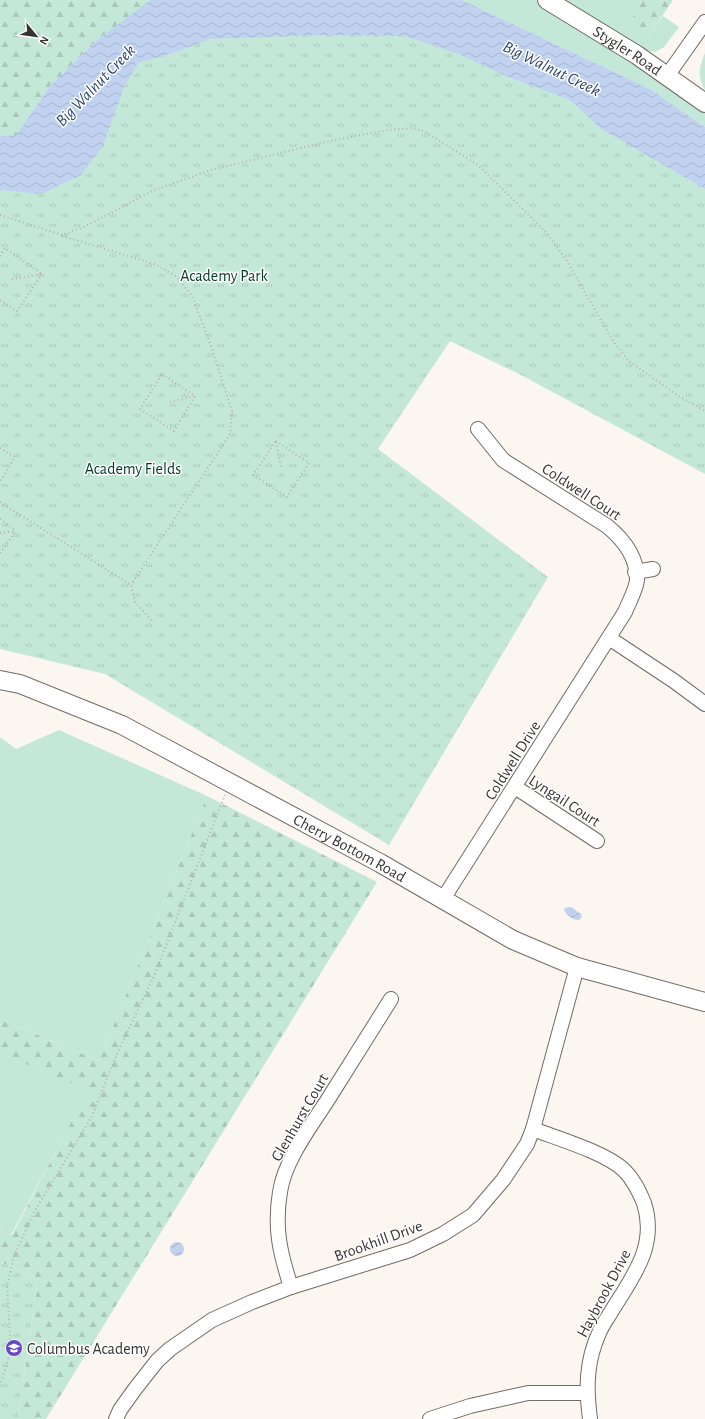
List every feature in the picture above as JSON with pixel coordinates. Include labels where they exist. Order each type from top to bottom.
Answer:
[{"type":"main road","name":"Stygler Road","points":[[547,0],[637,55],[705,103]]},
{"type":"main road","name":"Cherry Bottom Road","points":[[0,680],[20,684],[122,725],[368,856],[513,940],[577,967],[704,999]]},
{"type":"street","points":[[667,76],[705,22]]},
{"type":"street","name":"Coldwell Court","points":[[478,429],[503,460],[607,526],[620,536],[633,558],[637,580],[625,612],[609,638]]},
{"type":"street","points":[[635,572],[653,569]]},
{"type":"street","points":[[609,638],[674,681],[705,704]]},
{"type":"street","name":"Coldwell Drive","points":[[443,899],[609,638]]},
{"type":"street","name":"Lyngail Court","points":[[515,787],[597,840]]},
{"type":"street","name":"Brookhill Drive","points":[[116,1419],[120,1410],[150,1368],[170,1349],[212,1320],[291,1287],[410,1250],[443,1234],[473,1215],[503,1180],[527,1144],[533,1129],[577,967]]},
{"type":"street","name":"Glenhurst Court","points":[[291,1287],[281,1258],[277,1225],[280,1191],[287,1170],[300,1144],[391,999]]},
{"type":"street","name":"Haybrook Drive","points":[[533,1129],[600,1154],[624,1170],[639,1189],[646,1210],[648,1226],[647,1244],[642,1260],[599,1331],[593,1346],[589,1362],[587,1392],[590,1419]]},
{"type":"street","points":[[430,1419],[470,1406],[528,1393],[587,1392]]},
{"type":"path","points":[[62,235],[84,227],[152,191],[211,170],[330,141],[388,130],[412,128],[424,131],[478,165],[546,232],[565,258],[615,344],[629,361],[677,395],[705,411]]},
{"type":"path","points":[[0,215],[155,264],[177,277],[192,296],[210,343],[232,412],[230,434],[131,586]]},
{"type":"path","points":[[0,256],[5,248],[42,274]]},
{"type":"path","points":[[12,279],[42,274]]},
{"type":"path","points":[[0,300],[17,311],[42,274]]},
{"type":"path","points":[[162,374],[196,396],[174,430],[140,410],[162,374]]},
{"type":"path","points":[[170,402],[196,396]]},
{"type":"path","points":[[276,441],[309,463],[287,497],[253,475],[276,441]]},
{"type":"path","points":[[276,441],[281,467]]},
{"type":"path","points":[[0,448],[15,457],[0,482]]},
{"type":"path","points":[[0,502],[131,586],[135,602],[152,621]]},
{"type":"path","points":[[0,519],[16,531]]},
{"type":"path","points":[[0,533],[16,531]]},
{"type":"path","points":[[0,553],[16,531]]},
{"type":"path","points":[[0,1386],[11,1351],[7,1286],[14,1256],[34,1212],[91,1118],[117,1054],[154,976],[230,783]]},
{"type":"green space","points":[[0,0],[153,0],[97,40],[50,86],[16,135],[0,136]]},
{"type":"green space","name":"Academy Park","points":[[393,0],[705,151],[705,474],[521,375],[450,341],[378,449],[548,577],[389,845],[105,674],[0,649],[0,158],[124,50]]},
{"type":"green space","points":[[462,0],[536,0],[606,42],[671,87],[705,113],[705,127],[652,90]]},
{"type":"green space","points":[[561,0],[641,0],[640,6],[629,23],[649,36],[663,16],[679,27],[664,47],[655,52],[637,48]]},
{"type":"green space","points":[[641,0],[673,0],[649,36],[629,23],[640,6]]},
{"type":"green space","points":[[705,53],[705,90],[702,85],[700,72],[701,63]]},
{"type":"green space","points":[[59,730],[207,796],[99,1061],[0,1019],[0,737],[16,749]]},
{"type":"green space","points":[[207,796],[377,882],[46,1419],[18,1419],[38,1278],[0,1262],[0,1230],[12,1235],[88,1090],[0,1053],[0,1019],[99,1061]]},
{"type":"green space","points":[[0,1053],[89,1089],[11,1235],[0,1230]]},
{"type":"green space","name":"Columbus Academy","points":[[0,1262],[38,1278],[18,1419],[0,1419]]},
{"type":"water","name":"Big Walnut Creek","points":[[151,0],[462,0],[652,90],[705,127],[705,189],[600,128],[570,100],[506,76],[461,55],[406,36],[320,35],[210,39],[173,53],[138,63],[124,87],[103,146],[81,175],[42,194],[0,190],[0,136],[16,135],[50,86],[97,40]]},
{"type":"water","points":[[571,907],[581,914],[582,917],[579,920],[572,918],[564,910],[565,908]]},
{"type":"water","points":[[177,1242],[182,1244],[184,1249],[182,1254],[177,1256],[172,1254],[170,1249],[172,1244]]},
{"type":"place","name":"Columbus Academy","points":[[14,1348]]},
{"type":"park label","name":"Academy Fields","points":[[133,468]]}]
